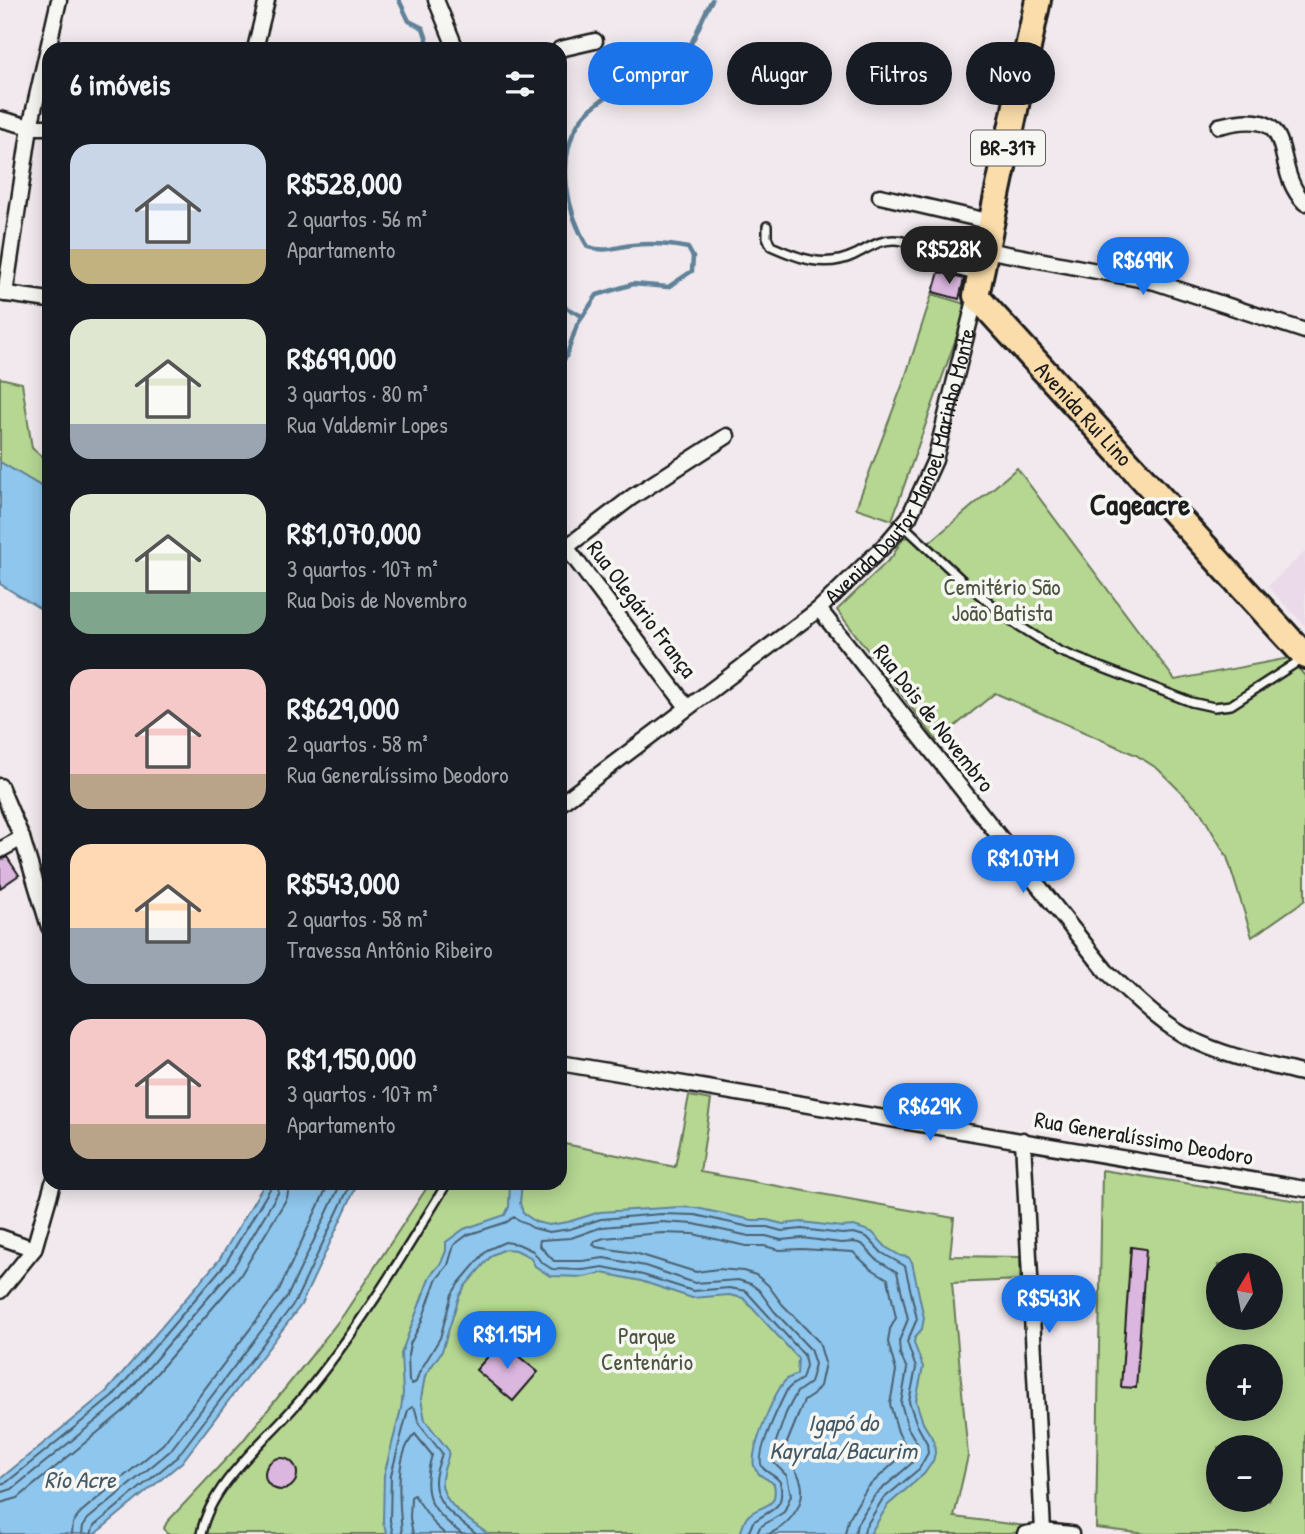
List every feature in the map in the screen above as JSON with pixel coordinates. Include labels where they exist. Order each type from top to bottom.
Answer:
[{"type":"highway","name":"Avenida Doutor Manoel Marinho Monte","points":[[978,287],[1038,0]]},
{"type":"highway","name":"Avenida Rui Lino","points":[[978,287],[1305,657]]},
{"type":"street","points":[[49,42],[59,0]]},
{"type":"street","points":[[257,42],[267,0]]},
{"type":"street","points":[[436,0],[453,42]]},
{"type":"street","points":[[567,47],[595,41]]},
{"type":"street","points":[[42,74],[30,127],[3,294],[42,299]]},
{"type":"street","points":[[0,119],[30,127],[42,127]]},
{"type":"street","points":[[1219,126],[1256,120],[1275,130],[1284,146],[1294,189],[1305,203]]},
{"type":"street","points":[[880,197],[992,222]]},
{"type":"street","points":[[986,250],[1155,282],[1305,331]]},
{"type":"street","name":"Avenida Doutor Manoel Marinho Monte","points":[[567,799],[819,609],[903,525],[935,460],[978,287]]},
{"type":"street","points":[[567,542],[727,436]]},
{"type":"street","name":"Rua Olegário França","points":[[567,552],[687,707]]},
{"type":"street","name":"Rua Dois de Novembro","points":[[819,609],[1106,971],[1146,1006],[1189,1038],[1225,1054],[1305,1074]]},
{"type":"street","points":[[0,786],[22,838],[42,904]]},
{"type":"street","points":[[0,850],[22,838]]},
{"type":"street","name":"Rua Generalíssimo Deodoro","points":[[567,1064],[1305,1189]]},
{"type":"street","points":[[1023,1140],[1043,1531]]},
{"type":"street","points":[[0,1291],[34,1249],[51,1190]]},
{"type":"street","points":[[0,1237],[34,1249]]},
{"type":"street","points":[[1025,1534],[1043,1531],[1070,1534]]},
{"type":"lane","points":[[767,226],[767,237],[771,246],[804,261],[850,257],[877,243],[901,240],[915,247],[931,262],[978,287]]},
{"type":"lane","points":[[903,525],[964,582],[1016,624],[1059,651],[1191,702],[1213,707],[1231,705],[1305,657]]},
{"type":"lane","points":[[201,1534],[203,1524],[218,1496],[237,1467],[301,1399],[358,1323],[443,1190]]},
{"type":"shaded area","points":[[1305,552],[1305,626],[1268,586]]},
{"type":"green space","points":[[932,294],[965,304],[961,324],[892,520],[856,508],[905,378]]},
{"type":"green space","points":[[0,378],[22,383],[32,448],[42,457],[42,487],[0,462]]},
{"type":"green space","name":"Cemitério São João Batista","points":[[1017,468],[1175,680],[1289,658],[1305,676],[1305,900],[1252,937],[1227,857],[1200,811],[1158,769],[1136,755],[995,693],[937,741],[837,610],[892,557],[903,538],[909,537],[923,548]]},
{"type":"green space","name":"Parque Centenário","points":[[689,1096],[711,1100],[700,1172],[954,1218],[950,1256],[1020,1257],[1020,1280],[952,1283],[968,1456],[954,1517],[1034,1527],[1011,1534],[167,1534],[164,1528],[167,1522],[241,1443],[344,1314],[425,1190],[567,1190],[567,1144],[675,1167]]},
{"type":"green space","points":[[1102,1170],[1305,1202],[1305,1534],[1147,1534],[1096,1528]]},
{"type":"water","points":[[0,462],[42,487],[42,610],[0,584]]},
{"type":"water","name":"Río Acre","points":[[261,1190],[355,1190],[301,1305],[182,1462],[95,1534],[0,1534],[0,1479],[106,1392],[219,1260]]},
{"type":"water","name":"Igapó do Kayrala/Bacurim","points":[[510,1190],[521,1190],[520,1203],[523,1213],[536,1222],[549,1225],[600,1212],[680,1207],[783,1224],[802,1222],[854,1226],[872,1232],[887,1248],[908,1257],[912,1262],[924,1318],[922,1329],[915,1337],[914,1343],[923,1367],[916,1401],[923,1423],[934,1441],[933,1461],[924,1474],[888,1505],[870,1534],[740,1534],[747,1517],[774,1499],[774,1484],[757,1472],[754,1458],[770,1407],[782,1385],[797,1374],[798,1358],[743,1298],[729,1295],[692,1298],[641,1281],[602,1273],[584,1277],[550,1276],[535,1266],[530,1257],[516,1250],[505,1249],[492,1255],[465,1286],[442,1351],[425,1376],[421,1399],[425,1420],[449,1451],[442,1488],[458,1511],[488,1534],[387,1534],[383,1522],[384,1475],[401,1409],[401,1354],[430,1276],[441,1263],[446,1242],[464,1229],[505,1215],[509,1207]]},
{"type":"building","points":[[939,272],[964,279],[959,299],[933,292]]},
{"type":"building","points":[[7,857],[19,875],[0,888],[0,860]]},
{"type":"building","points":[[1131,1247],[1146,1249],[1136,1388],[1121,1387]]},
{"type":"building","points":[[501,1342],[538,1372],[513,1401],[476,1370]]},
{"type":"building","points":[[281,1458],[292,1463],[297,1474],[292,1485],[281,1490],[270,1485],[265,1474],[270,1463]]},
{"type":"waterway","points":[[399,0],[409,21],[423,28],[428,42]]},
{"type":"waterway","points":[[567,154],[578,124],[596,104],[685,53],[712,0]]},
{"type":"waterway","points":[[567,187],[574,219],[588,247],[606,250],[632,245],[667,245],[688,248],[693,257],[692,271],[668,287],[633,284],[597,295],[577,325],[567,354]]},
{"type":"waterway","points":[[567,308],[582,316]]},
{"type":"district","name":"Cageacre","points":[[1140,505]]}]
